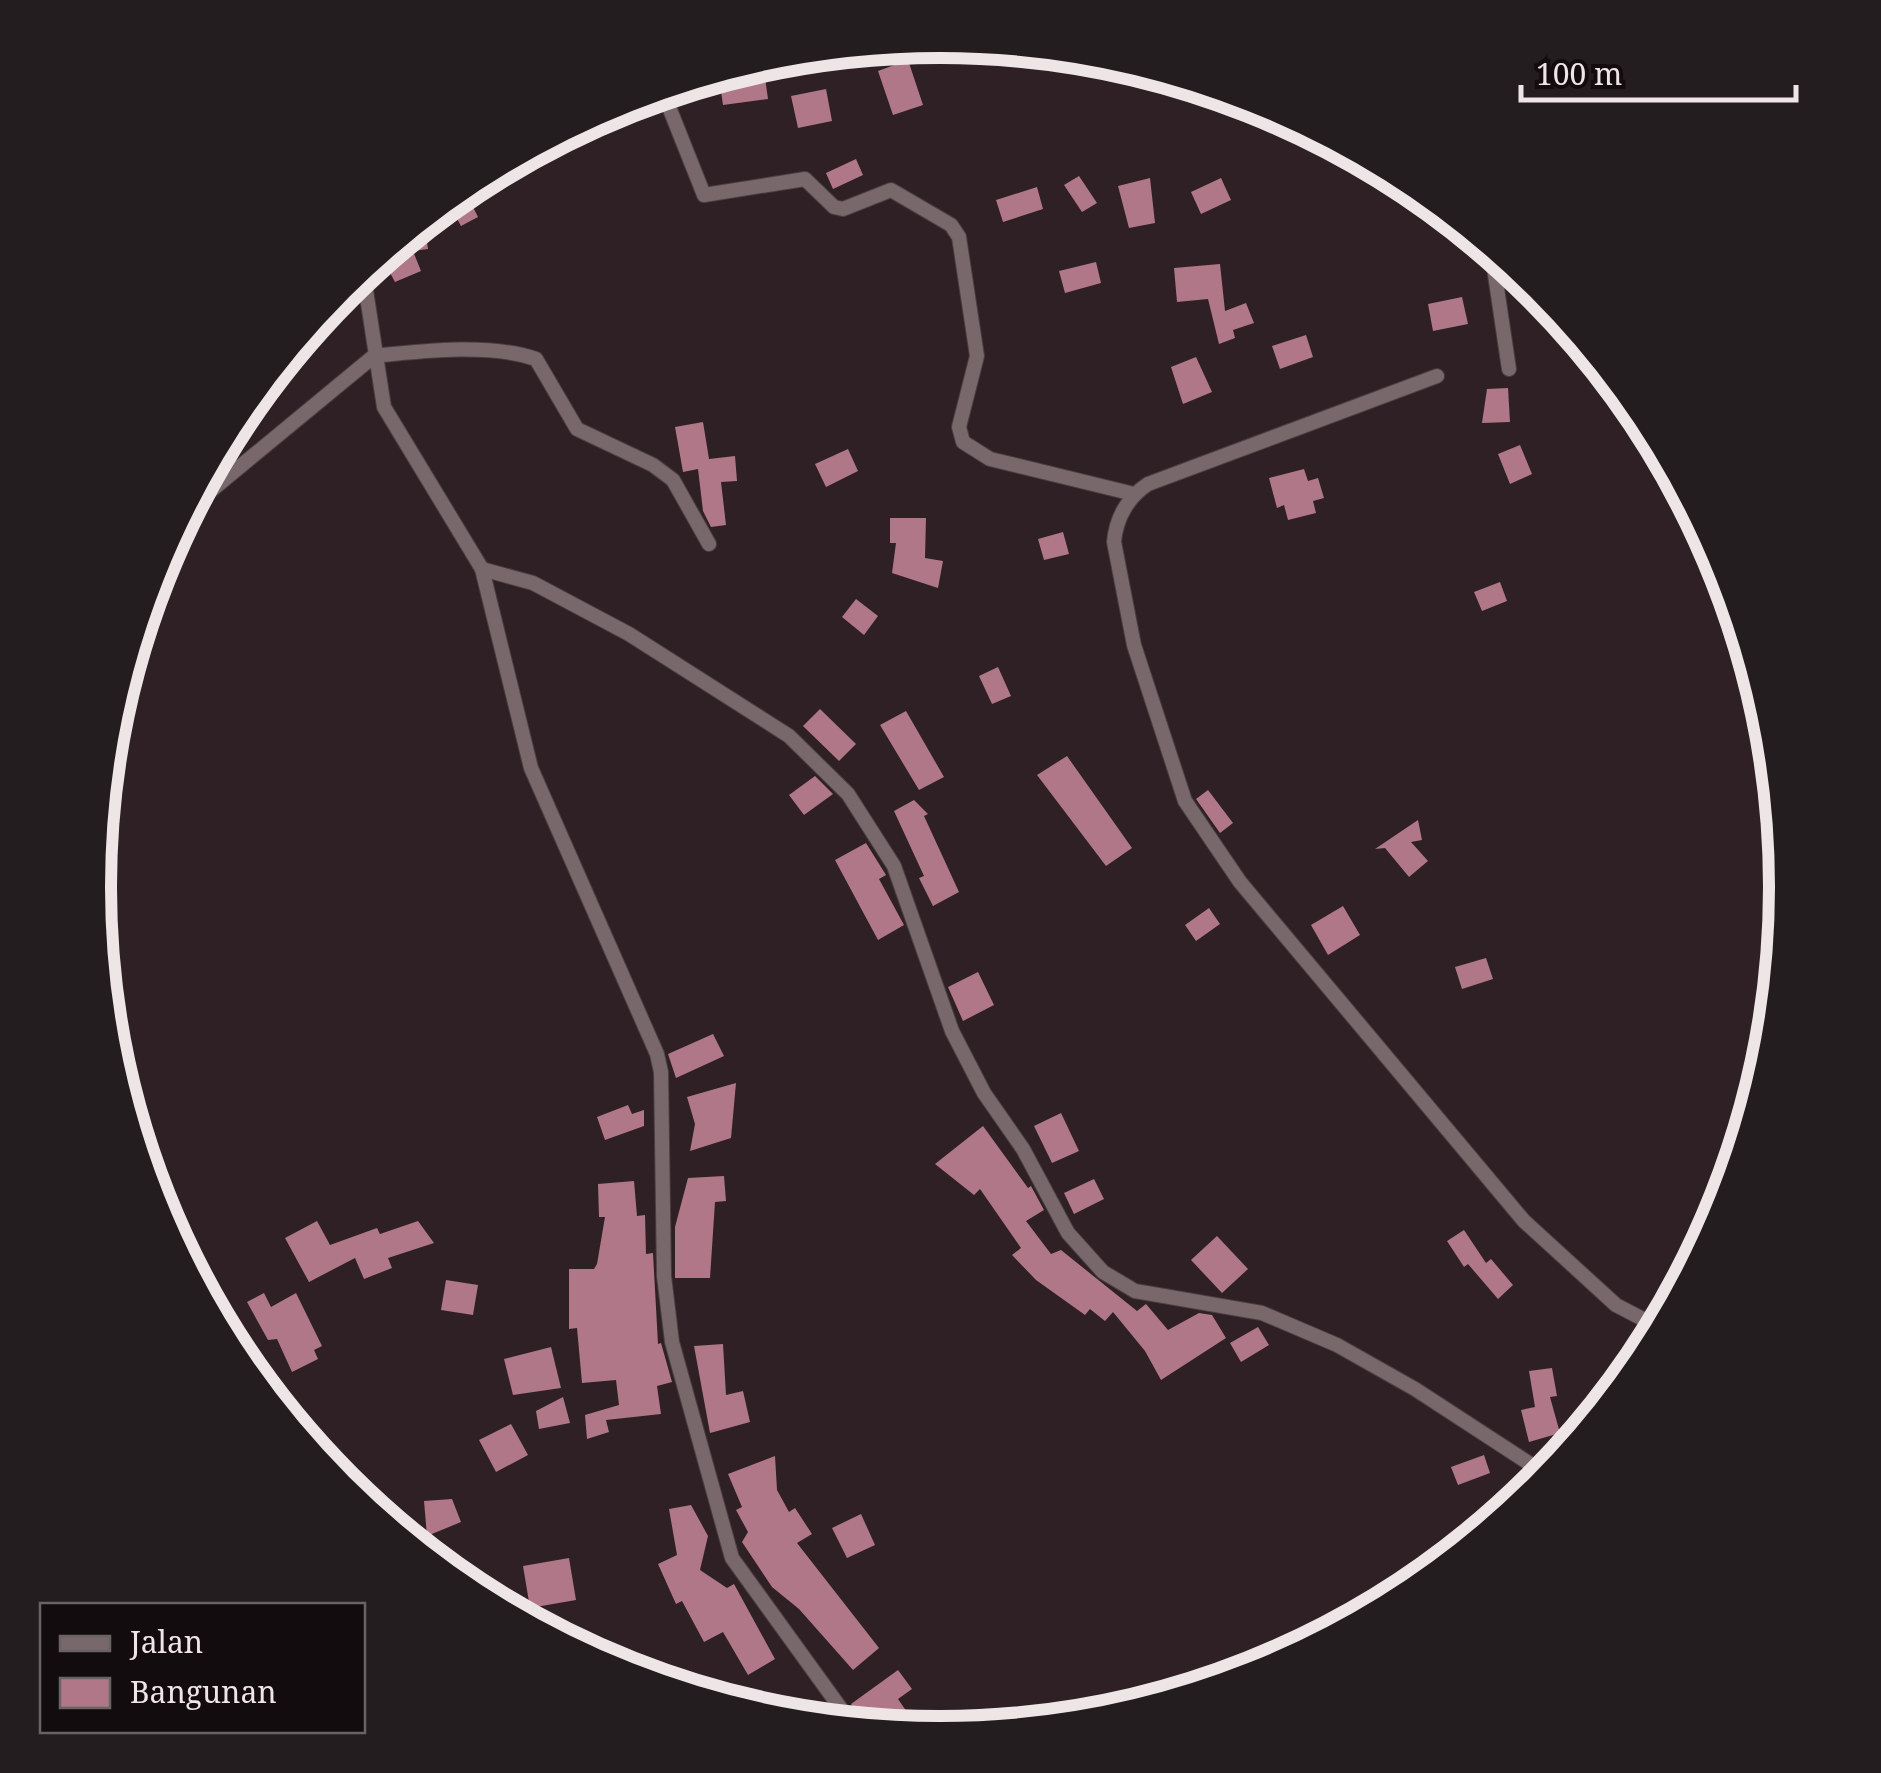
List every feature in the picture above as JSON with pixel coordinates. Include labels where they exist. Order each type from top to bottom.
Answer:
[{"type":"street","points":[[667,104],[704,194],[805,180],[839,209],[891,190],[951,225],[959,237],[977,356],[960,427],[962,442],[990,459],[1134,494]]},
{"type":"street","points":[[1494,270],[1509,369]]},
{"type":"street","points":[[365,289],[386,411],[482,569],[531,768],[660,1062],[664,1276],[672,1342],[732,1558],[841,1709]]},
{"type":"street","points":[[214,489],[374,356],[492,352],[536,359],[577,428],[654,464],[673,480],[710,544]]},
{"type":"street","points":[[1437,376],[1148,484],[1134,494],[1117,525],[1114,542],[1134,645],[1185,801],[1240,882],[1524,1221],[1616,1304],[1646,1320]]},
{"type":"street","points":[[482,569],[533,583],[628,634],[789,736],[848,794],[894,866],[952,1031],[984,1093],[1022,1149],[1068,1232],[1102,1272],[1135,1291],[1262,1314],[1337,1345],[1415,1389],[1533,1467]]},
{"type":"building","points":[[908,60],[923,105],[893,115],[878,71]]},
{"type":"building","points":[[765,76],[768,99],[723,105],[721,88]]},
{"type":"building","points":[[826,89],[832,121],[798,128],[791,96]]},
{"type":"building","points":[[856,159],[863,175],[833,189],[826,173]]},
{"type":"building","points":[[1079,176],[1097,203],[1082,212],[1064,185]]},
{"type":"building","points":[[1150,178],[1155,223],[1129,228],[1118,186]]},
{"type":"building","points":[[1221,178],[1231,200],[1201,214],[1191,192]]},
{"type":"building","points":[[1037,187],[1043,209],[1003,222],[996,200]]},
{"type":"building","points":[[471,203],[478,217],[461,226],[456,217],[445,223]]},
{"type":"building","points":[[426,237],[428,249],[413,251],[421,271],[395,282],[388,269]]},
{"type":"building","points":[[1096,262],[1101,283],[1065,293],[1059,271]]},
{"type":"building","points":[[1220,264],[1225,311],[1246,303],[1254,323],[1233,330],[1235,338],[1219,344],[1208,299],[1177,302],[1174,268]]},
{"type":"building","points":[[1462,297],[1468,324],[1433,331],[1428,304]]},
{"type":"building","points":[[1306,335],[1313,357],[1280,369],[1272,346]]},
{"type":"building","points":[[1196,357],[1212,392],[1183,404],[1171,367]]},
{"type":"building","points":[[1508,388],[1510,422],[1482,423],[1487,389]]},
{"type":"building","points":[[1626,421],[1638,439],[1632,441]]},
{"type":"building","points":[[703,422],[709,459],[735,456],[737,481],[721,482],[726,525],[711,527],[703,511],[698,469],[683,472],[675,427]]},
{"type":"building","points":[[1520,445],[1532,474],[1510,484],[1498,454]]},
{"type":"building","points":[[848,449],[858,471],[826,487],[815,464]]},
{"type":"building","points":[[1304,469],[1308,481],[1318,478],[1324,498],[1313,501],[1316,513],[1288,520],[1284,505],[1277,508],[1269,478]]},
{"type":"building","points":[[890,518],[926,518],[925,558],[943,561],[938,588],[892,573],[896,543],[890,543]]},
{"type":"building","points":[[1063,532],[1069,554],[1044,560],[1038,539]]},
{"type":"building","points":[[1500,582],[1507,601],[1482,611],[1474,592]]},
{"type":"building","points":[[856,599],[878,616],[864,635],[842,617]]},
{"type":"building","points":[[998,667],[1011,696],[992,704],[979,676]]},
{"type":"building","points":[[820,709],[856,744],[839,761],[803,726]]},
{"type":"building","points":[[906,711],[944,777],[919,790],[880,725]]},
{"type":"building","points":[[1067,756],[1132,848],[1106,866],[1037,775]]},
{"type":"building","points":[[815,776],[833,794],[804,815],[789,795]]},
{"type":"building","points":[[1208,790],[1233,823],[1220,833],[1196,799]]},
{"type":"building","points":[[914,800],[928,814],[924,816],[959,892],[933,906],[919,878],[924,876],[894,811]]},
{"type":"building","points":[[1418,820],[1422,840],[1411,842],[1428,861],[1409,877],[1385,848],[1375,849]]},
{"type":"building","points":[[866,843],[886,875],[879,879],[904,925],[878,940],[835,860]]},
{"type":"building","points":[[1343,906],[1360,935],[1328,955],[1311,925]]},
{"type":"building","points":[[1209,908],[1220,924],[1196,941],[1185,925]]},
{"type":"building","points":[[1486,958],[1493,979],[1462,989],[1455,967]]},
{"type":"building","points":[[978,972],[994,1005],[963,1021],[948,987]]},
{"type":"building","points":[[713,1034],[724,1056],[676,1078],[668,1054]]},
{"type":"building","points":[[736,1083],[731,1138],[690,1151],[695,1124],[687,1097]]},
{"type":"building","points":[[628,1105],[632,1114],[644,1110],[644,1126],[605,1140],[597,1117]]},
{"type":"building","points":[[1061,1113],[1079,1151],[1052,1163],[1034,1126]]},
{"type":"building","points":[[983,1126],[1028,1188],[1031,1186],[1044,1210],[1026,1221],[1051,1254],[1061,1250],[1137,1311],[1146,1304],[1168,1330],[1199,1313],[1212,1315],[1226,1338],[1161,1380],[1145,1351],[1113,1312],[1105,1321],[1090,1309],[1085,1315],[1036,1280],[1012,1255],[1021,1248],[980,1189],[974,1195],[935,1164]]},
{"type":"building","points":[[724,1176],[726,1201],[715,1202],[710,1278],[675,1278],[675,1227],[688,1178]]},
{"type":"building","points":[[1094,1179],[1104,1199],[1074,1214],[1064,1193]]},
{"type":"building","points":[[634,1181],[637,1216],[645,1215],[646,1254],[653,1253],[658,1344],[661,1343],[672,1382],[657,1386],[661,1414],[606,1420],[609,1432],[587,1439],[585,1415],[619,1405],[616,1380],[582,1383],[577,1328],[569,1329],[569,1269],[594,1269],[597,1264],[605,1217],[599,1217],[598,1184]]},
{"type":"building","points":[[317,1221],[330,1245],[377,1228],[380,1234],[418,1221],[434,1243],[388,1258],[392,1268],[364,1279],[355,1258],[309,1282],[285,1238]]},
{"type":"building","points":[[1464,1230],[1486,1263],[1491,1259],[1513,1285],[1498,1299],[1468,1264],[1464,1267],[1447,1241]]},
{"type":"building","points":[[1217,1236],[1248,1269],[1222,1293],[1191,1260]]},
{"type":"building","points":[[446,1280],[478,1285],[473,1315],[441,1310]]},
{"type":"building","points":[[264,1293],[271,1307],[296,1293],[322,1346],[314,1350],[318,1359],[292,1372],[277,1339],[268,1340],[247,1302]]},
{"type":"building","points":[[1258,1327],[1269,1345],[1241,1362],[1230,1343]]},
{"type":"building","points":[[723,1344],[726,1395],[743,1391],[750,1422],[710,1433],[694,1346]]},
{"type":"building","points":[[551,1347],[561,1388],[513,1395],[504,1359]]},
{"type":"building","points":[[1552,1368],[1557,1396],[1550,1397],[1560,1433],[1529,1442],[1521,1410],[1535,1407],[1529,1371]]},
{"type":"building","points":[[563,1397],[570,1423],[539,1429],[536,1411]]},
{"type":"building","points":[[511,1424],[528,1455],[496,1472],[479,1440]]},
{"type":"building","points":[[1484,1455],[1490,1473],[1458,1485],[1451,1467]]},
{"type":"building","points":[[775,1456],[777,1490],[789,1512],[795,1508],[812,1534],[797,1543],[879,1648],[853,1670],[799,1609],[772,1587],[742,1542],[748,1532],[736,1510],[742,1507],[728,1474]]},
{"type":"building","points":[[452,1499],[461,1522],[427,1536],[424,1501]]},
{"type":"building","points":[[691,1505],[708,1536],[700,1570],[727,1588],[734,1584],[775,1659],[748,1675],[723,1632],[704,1642],[682,1601],[676,1604],[658,1564],[677,1555],[669,1509]]},
{"type":"building","points":[[861,1514],[875,1545],[847,1558],[832,1528]]},
{"type":"building","points":[[569,1558],[576,1600],[530,1606],[523,1566]]},
{"type":"building","points":[[898,1670],[912,1689],[898,1699],[909,1715],[854,1710],[851,1704]]}]
